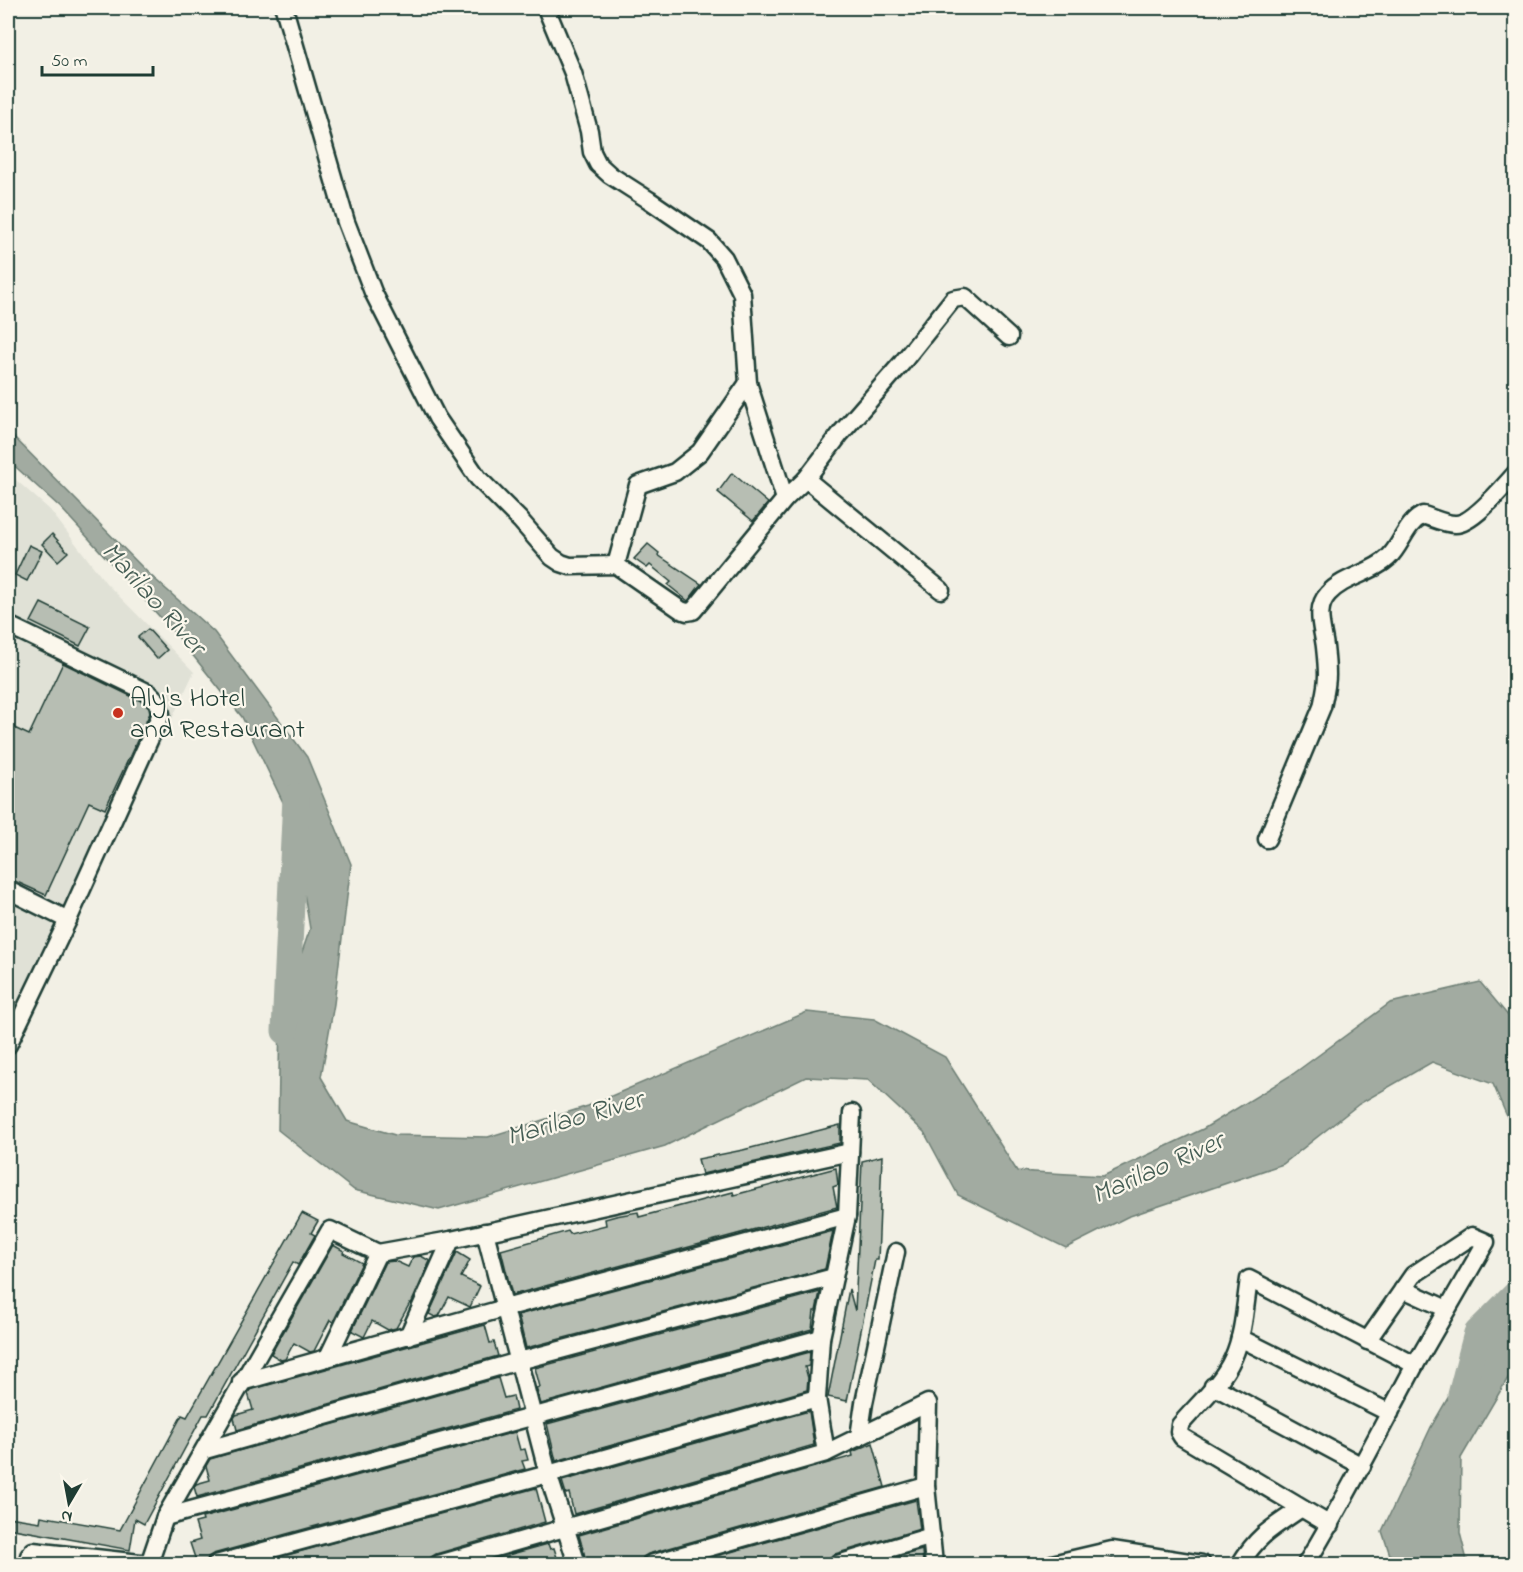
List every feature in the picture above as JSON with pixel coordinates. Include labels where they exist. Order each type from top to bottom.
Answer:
[{"type":"street","points":[[284,8],[346,222],[373,292],[438,418],[478,478],[520,520],[552,557],[561,563],[570,566],[616,564],[681,610],[693,612],[785,499],[806,479],[841,433],[902,363],[953,299],[965,297],[1009,337]]},
{"type":"street","points":[[546,8],[573,73],[589,131],[592,152],[598,164],[610,175],[709,242],[724,258],[741,294],[748,383],[785,499]]},
{"type":"street","points":[[616,564],[638,485],[675,472],[700,452],[748,383]]},
{"type":"street","points":[[1267,839],[1323,701],[1327,678],[1320,613],[1322,602],[1336,586],[1380,564],[1389,557],[1410,525],[1417,519],[1423,515],[1456,525],[1466,521],[1488,503],[1515,473]]},
{"type":"street","points":[[806,479],[941,590]]},
{"type":"street","points":[[8,625],[150,693],[159,702],[161,714],[68,920],[8,1045]]},
{"type":"street","points":[[8,890],[68,920]]},
{"type":"street","points":[[826,1453],[817,1398],[821,1338],[847,1216],[852,1113]]},
{"type":"street","points":[[28,1564],[29,1556],[33,1551],[88,1562],[149,1564],[165,1517],[206,1450],[241,1382],[330,1230],[378,1253],[451,1240],[850,1152]]},
{"type":"street","points":[[241,1382],[847,1216]]},
{"type":"street","points":[[485,1232],[548,1474],[576,1564]]},
{"type":"street","points":[[1306,1564],[1330,1525],[1414,1365],[1486,1242],[1472,1236],[1413,1275],[1367,1341]]},
{"type":"street","points":[[408,1336],[451,1240]]},
{"type":"street","points":[[859,1437],[896,1252]]},
{"type":"street","points":[[328,1357],[378,1253]]},
{"type":"street","points":[[206,1450],[519,1361],[834,1277]]},
{"type":"street","points":[[1330,1525],[1182,1437],[1179,1432],[1180,1425],[1227,1369],[1240,1338],[1250,1279],[1414,1365]]},
{"type":"street","points":[[1404,1289],[1447,1309]]},
{"type":"street","points":[[165,1517],[821,1338]]},
{"type":"street","points":[[1240,1338],[1389,1413]]},
{"type":"street","points":[[1213,1386],[1362,1466]]},
{"type":"street","points":[[216,1564],[817,1398]]},
{"type":"street","points":[[439,1564],[826,1453],[928,1403],[926,1486],[934,1564]]},
{"type":"street","points":[[651,1564],[926,1486]]},
{"type":"street","points":[[1240,1564],[1252,1545],[1263,1534],[1300,1509]]},
{"type":"street","points":[[838,1564],[932,1536]]},
{"type":"street","points":[[1060,1563],[1112,1551],[1134,1559],[1202,1564]]},
{"type":"shaded area","points":[[8,473],[50,510],[106,583],[194,672],[8,1067]]},
{"type":"water","points":[[8,431],[148,573],[214,632],[307,757],[351,864],[334,1004],[321,1077],[347,1121],[395,1135],[488,1137],[588,1106],[807,1012],[874,1019],[945,1057],[1017,1171],[1103,1176],[1203,1129],[1293,1074],[1390,1003],[1480,982],[1515,1024],[1515,1135],[1493,1084],[1432,1062],[1359,1104],[1283,1164],[1127,1217],[1066,1248],[958,1195],[924,1132],[868,1080],[806,1077],[665,1146],[439,1210],[354,1190],[278,1130],[280,1015],[310,929],[292,821],[242,717],[179,638],[61,508],[8,460]]},
{"type":"water","points":[[1515,1268],[1515,1366],[1461,1458],[1460,1533],[1468,1564],[1393,1564],[1382,1531],[1431,1427],[1496,1315]]},
{"type":"building","points":[[732,473],[768,503],[753,521],[718,492]]},
{"type":"building","points":[[52,534],[68,552],[58,561],[42,544]]},
{"type":"building","points":[[648,544],[659,553],[658,555],[701,584],[688,601],[668,585],[671,582],[650,565],[647,568],[634,559]]},
{"type":"building","points":[[29,545],[42,551],[27,581],[15,575]]},
{"type":"building","points":[[41,603],[90,627],[80,646],[31,622]]},
{"type":"building","points":[[148,629],[167,650],[157,659],[138,637]]},
{"type":"building","points":[[63,663],[143,702],[149,707],[150,713],[105,809],[89,802],[46,895],[8,878],[8,725],[29,735]]},
{"type":"building","points":[[840,1125],[840,1143],[702,1174],[698,1159]]},
{"type":"building","points":[[882,1156],[878,1260],[875,1260],[847,1401],[828,1397],[849,1289],[855,1311],[862,1161]]},
{"type":"building","points":[[836,1168],[838,1185],[833,1187],[837,1207],[512,1295],[501,1250],[568,1231],[570,1234],[606,1225],[605,1219],[616,1216],[638,1212],[639,1217]]},
{"type":"building","points":[[302,1213],[318,1221],[311,1233],[315,1235],[298,1265],[293,1262],[208,1415],[203,1415],[144,1524],[135,1519],[130,1550],[8,1528],[8,1517],[40,1522],[41,1516],[120,1530],[182,1415],[187,1417]]},
{"type":"building","points":[[833,1231],[825,1269],[526,1348],[518,1315]]},
{"type":"building","points":[[333,1245],[362,1263],[333,1322],[330,1320],[314,1351],[310,1352],[294,1343],[285,1359],[281,1360],[271,1354]]},
{"type":"building","points":[[457,1252],[470,1260],[461,1277],[480,1286],[470,1307],[449,1297],[439,1316],[435,1317],[429,1314]]},
{"type":"building","points":[[421,1256],[430,1261],[411,1304],[396,1328],[388,1330],[372,1321],[364,1337],[352,1331],[385,1262],[395,1261],[408,1267],[413,1257]]},
{"type":"building","points":[[820,1292],[816,1311],[814,1311],[812,1329],[541,1404],[536,1388],[540,1387],[535,1368]]},
{"type":"building","points":[[485,1325],[490,1343],[494,1342],[498,1356],[237,1430],[234,1418],[236,1415],[253,1410],[248,1393],[250,1390]]},
{"type":"building","points":[[810,1352],[809,1366],[805,1367],[808,1378],[807,1390],[556,1461],[547,1424]]},
{"type":"building","points":[[498,1378],[504,1398],[513,1396],[516,1410],[197,1497],[194,1487],[196,1484],[210,1480],[206,1466],[210,1459]]},
{"type":"building","points":[[809,1411],[814,1445],[574,1514],[569,1493],[566,1494],[562,1481]]},
{"type":"building","points":[[515,1432],[520,1450],[525,1449],[528,1460],[522,1461],[525,1469],[213,1554],[208,1557],[206,1564],[197,1564],[190,1543],[200,1540],[195,1523],[203,1521],[202,1518]]},
{"type":"building","points":[[873,1443],[885,1487],[648,1554],[643,1557],[641,1564],[621,1564],[621,1561],[608,1564],[587,1564],[579,1535],[853,1456],[852,1452]]},
{"type":"building","points":[[536,1488],[545,1522],[436,1554],[431,1557],[429,1564],[419,1564],[418,1559],[398,1564],[254,1564]]},
{"type":"building","points":[[916,1500],[920,1529],[835,1554],[830,1557],[828,1564],[688,1564]]},
{"type":"building","points":[[548,1544],[550,1549],[554,1548],[559,1564],[475,1564]]},
{"type":"building","points":[[922,1550],[923,1564],[873,1564]]},
{"type":"waterway","name":"Marilao River","points":[[285,1031],[296,797]]},
{"type":"waterway","name":"Marilao River","points":[[1461,1395],[1477,1333],[1516,1294]]},
{"type":"place","name":"Aly's Hotel and Restaurant","points":[[118,713]]}]
